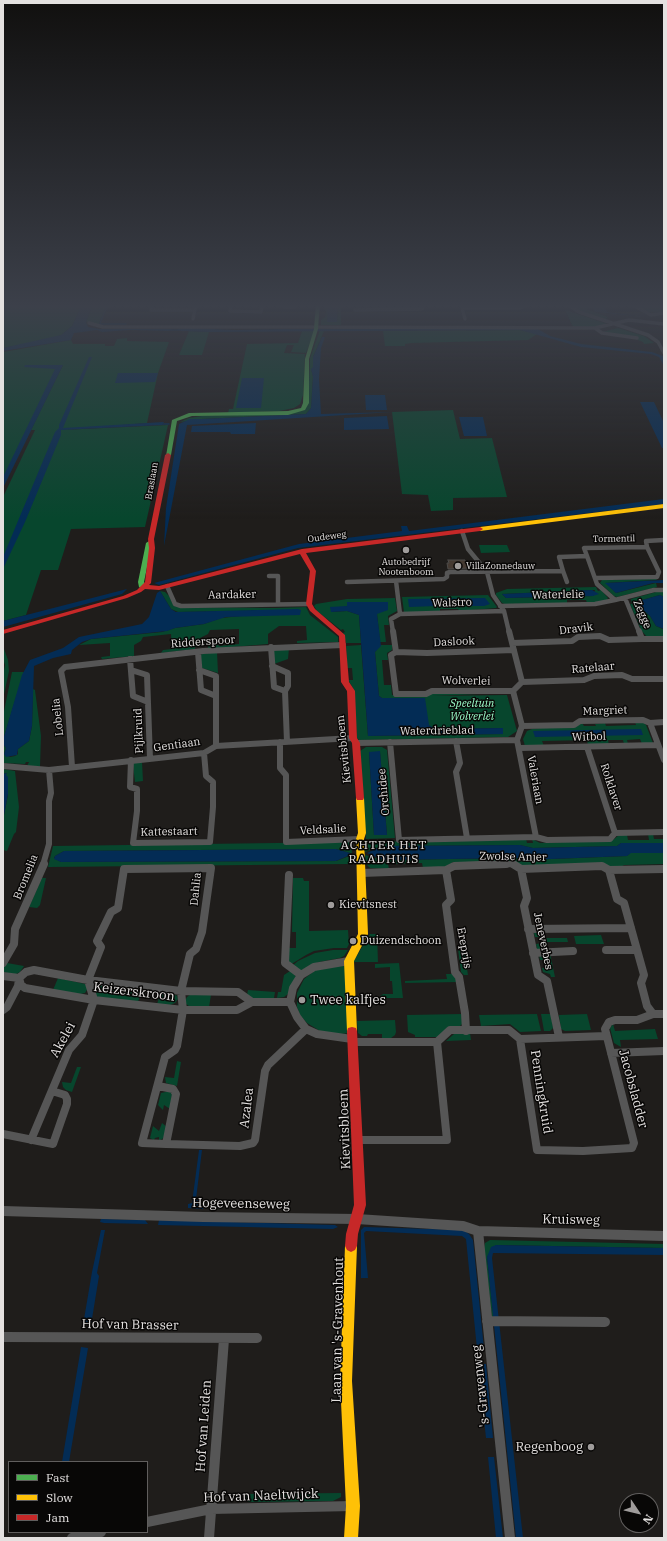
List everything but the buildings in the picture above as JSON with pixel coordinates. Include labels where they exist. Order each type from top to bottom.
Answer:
[{"type":"street","name":"Braslaan","points":[[142,587],[150,581],[151,539],[173,426],[183,419],[199,415],[278,413],[298,408],[305,399],[306,376]]},
{"type":"street","name":"Oudeweg","points":[[142,587],[159,588],[302,551],[664,506]]},
{"type":"street","points":[[462,531],[468,549],[487,572],[493,595],[504,611],[522,682],[513,691],[522,726],[517,740]]},
{"type":"street","name":"Tormentil","points":[[567,582],[559,557],[587,556],[584,548],[646,547],[644,542],[646,541],[664,540]]},
{"type":"street","name":"Waterlelie","points":[[595,578],[657,577],[659,572],[646,547]]},
{"type":"street","points":[[302,551],[313,571],[310,604]]},
{"type":"street","points":[[587,556],[597,584],[615,600]]},
{"type":"street","points":[[347,582],[444,579],[447,577],[447,573],[450,572],[563,571]]},
{"type":"street","points":[[269,576],[278,576],[278,604]]},
{"type":"street","points":[[396,581],[400,614],[391,619],[396,652]]},
{"type":"street","name":"Aardaker","points":[[167,586],[177,606],[310,604]]},
{"type":"street","points":[[3,632],[126,597],[139,591],[142,587]]},
{"type":"street","points":[[625,598],[654,590],[664,590]]},
{"type":"street","name":"Waterlelie","points":[[500,606],[595,604],[625,598]]},
{"type":"street","name":"Zegge","points":[[625,598],[642,639],[664,639]]},
{"type":"street","name":"Kievitsbloem","points":[[310,604],[312,610],[342,635],[345,682],[351,691],[355,741],[362,833],[360,839],[363,934],[348,961],[358,1140],[360,1205],[357,1219]]},
{"type":"street","name":"Walstro","points":[[400,614],[504,611]]},
{"type":"street","name":"Dravik","points":[[512,643],[572,641],[578,637],[600,636],[608,640],[642,639]]},
{"type":"street","name":"Ridderspoor","points":[[65,667],[198,652],[271,647],[343,645]]},
{"type":"street","points":[[271,647],[274,687],[285,691]]},
{"type":"street","name":"Daslook","points":[[396,652],[471,653],[475,651],[514,650]]},
{"type":"street","points":[[198,652],[200,690],[216,696]]},
{"type":"street","name":"Wolverlei","points":[[396,652],[391,655],[396,694],[426,694],[432,691],[513,691]]},
{"type":"street","name":"Pijlkruid","points":[[130,659],[133,696],[148,702]]},
{"type":"street","points":[[272,666],[288,673],[288,686],[285,691],[287,742]]},
{"type":"street","name":"Lobelia","points":[[65,667],[61,671],[68,707],[72,767]]},
{"type":"street","name":"Pijlkruid","points":[[131,670],[147,675],[150,759]]},
{"type":"street","points":[[200,670],[216,676],[216,746]]},
{"type":"street","name":"Ratelaar","points":[[522,682],[584,680],[594,676],[622,675],[632,679],[664,679]]},
{"type":"street","name":"Margriet","points":[[522,726],[574,725],[580,721],[644,720],[650,723],[664,722]]},
{"type":"street","points":[[650,723],[664,760]]},
{"type":"street","name":"Waterdrieblad","points":[[355,741],[390,742],[517,740]]},
{"type":"street","name":"Valeriaan","points":[[517,740],[520,748],[536,837]]},
{"type":"street","name":"Gentiaan","points":[[3,766],[48,770],[204,753],[216,746],[280,742],[355,741]]},
{"type":"street","points":[[456,741],[460,763],[456,772],[468,838]]},
{"type":"street","name":"Veldsalie","points":[[280,742],[280,768],[286,775],[286,842],[360,839]]},
{"type":"street","name":"Orchidee","points":[[390,742],[399,840]]},
{"type":"street","name":"Witbol","points":[[520,748],[658,745]]},
{"type":"street","name":"Rolklaver","points":[[587,747],[615,833]]},
{"type":"street","name":"Kattestaart","points":[[130,760],[130,787],[137,789],[137,811],[133,843],[210,842],[213,807],[213,782],[206,776],[204,753]]},
{"type":"street","name":"Bromelia","points":[[3,963],[14,944],[15,929],[42,870],[49,844],[49,801],[51,793],[48,770]]},
{"type":"street","name":"Zwolse Anjer","points":[[399,840],[536,837],[547,840],[610,839],[615,833],[664,832]]},
{"type":"street","name":"Zwolse Anjer","points":[[362,872],[446,870],[454,866],[513,864],[521,869],[602,866],[609,870],[664,869]]},
{"type":"street","name":"Dahlia","points":[[88,980],[101,947],[97,942],[111,912],[118,908],[124,869],[211,868],[202,932],[196,949],[190,954],[181,991]]},
{"type":"street","name":"Jeneverbes","points":[[521,869],[527,898],[524,906],[533,953],[538,975],[547,981],[559,1037]]},
{"type":"street","name":"Ereprijs","points":[[446,870],[451,900],[446,906],[456,972],[459,977],[465,1013],[466,1031]]},
{"type":"street","points":[[609,870],[617,899],[624,902],[644,975],[640,983],[647,1006],[653,1014]]},
{"type":"street","points":[[289,875],[285,963],[301,975]]},
{"type":"street","points":[[528,930],[631,928]]},
{"type":"street","points":[[606,950],[637,950]]},
{"type":"street","points":[[533,953],[573,951]]},
{"type":"street","points":[[348,961],[314,967],[301,975],[293,988],[290,1002],[297,1017],[306,1029],[317,1034],[353,1040],[437,1042],[450,1030],[509,1030],[520,1039],[606,1036],[605,1029],[609,1022],[614,1020],[637,1020],[653,1014],[664,1014]]},
{"type":"street","name":"Keizerskroon","points":[[252,1002],[238,992],[181,991],[88,980],[34,970],[26,972],[19,978],[21,985],[25,988],[94,1000],[183,1010],[237,1010],[252,1002],[290,1002]]},
{"type":"street","points":[[3,976],[19,978],[18,986],[7,1007],[3,1010]]},
{"type":"street","points":[[88,980],[94,1000]]},
{"type":"street","points":[[158,1086],[173,1089],[176,1094],[166,1144],[142,1144],[165,1057],[175,1050],[183,1010],[181,991]]},
{"type":"street","name":"Akelei","points":[[31,1140],[69,1050],[82,1035],[94,1000]]},
{"type":"street","name":"Azalea","points":[[166,1144],[240,1146],[253,1143],[255,1140],[265,1071],[268,1065],[306,1029]]},
{"type":"street","name":"Jacobsladder","points":[[606,1036],[634,1143],[632,1148]]},
{"type":"street","name":"Penningkruid","points":[[520,1039],[537,1150],[583,1151],[632,1148]]},
{"type":"street","points":[[358,1140],[447,1140],[437,1042]]},
{"type":"street","points":[[611,1053],[664,1051]]},
{"type":"street","points":[[3,1134],[53,1144],[67,1104],[67,1099],[65,1095],[52,1091]]},
{"type":"street","name":"Hogeveenseweg","points":[[3,1211],[203,1217],[357,1219],[463,1226],[478,1231]]},
{"type":"street","name":"Laan van 's-Gravenhout","points":[[351,1538],[353,1506],[346,1381],[352,1241],[357,1219]]},
{"type":"street","name":"Kruisweg","points":[[478,1231],[664,1236]]},
{"type":"street","name":"'s-Gravenweg","points":[[478,1231],[510,1538]]},
{"type":"street","points":[[487,1321],[605,1322]]},
{"type":"street","name":"Hof van Brasser","points":[[3,1337],[257,1338]]},
{"type":"street","name":"Hof van Leiden","points":[[209,1538],[224,1339]]},
{"type":"street","name":"Hof van Naeltwijck","points":[[148,1522],[211,1509],[353,1506]]},
{"type":"street","points":[[72,1538],[96,1533]]},
{"type":"green space","points":[[3,376],[53,376],[3,482]]},
{"type":"green space","points":[[58,376],[157,376],[147,423],[61,430],[168,425],[145,527],[71,529],[58,570],[41,570],[26,615],[3,621],[3,497],[35,430],[31,430]]},
{"type":"green space","points":[[240,376],[304,376],[303,395],[300,404],[294,408],[279,411],[228,413],[229,409],[233,409]]},
{"type":"green space","points":[[309,376],[313,376],[311,408],[306,414],[202,419],[180,422],[189,418],[202,416],[286,414],[304,410],[308,405]]},
{"type":"green space","points":[[453,410],[460,439],[492,438],[507,497],[453,498],[453,510],[431,511],[428,495],[402,494],[392,412]]},
{"type":"green space","points":[[479,545],[507,545],[510,552],[481,553]]},
{"type":"green space","points":[[602,580],[657,580],[606,583],[616,593],[656,583],[657,587],[617,597],[600,583]]},
{"type":"green space","points":[[596,587],[598,591],[601,590],[608,598],[607,600],[596,603],[587,603],[586,600],[567,600],[567,603],[505,604],[502,603],[496,593],[507,589]],"holes":[[[595,590],[593,596],[506,598],[502,594]]]},
{"type":"green space","points":[[160,591],[165,592],[169,596],[174,606],[180,607],[306,607],[310,615],[338,637],[338,642],[297,643],[297,641],[307,640],[306,626],[279,626],[268,634],[268,644],[208,649],[208,645],[219,646],[239,644],[239,629],[210,630],[208,634],[200,638],[200,646],[195,647],[195,649],[161,653],[163,650],[172,649],[171,634],[143,637],[141,641],[134,645],[134,656],[102,659],[101,657],[110,656],[110,643],[79,645],[91,639],[162,632],[175,628],[204,624],[221,618],[300,610],[178,612],[171,609]]},
{"type":"green space","points":[[656,592],[664,592],[664,597],[660,595],[635,602],[650,616],[656,626],[663,629],[663,636],[647,637],[641,630],[630,604],[632,604],[631,599]]},
{"type":"green space","points":[[488,595],[497,607],[496,608],[459,611],[458,609],[440,609],[440,612],[404,612],[402,597]]},
{"type":"green space","points":[[395,598],[397,611],[388,616],[389,625],[384,625],[386,642],[380,642],[377,614],[347,602],[347,606],[331,612],[347,611],[359,615],[361,643],[346,643],[343,633],[345,632],[343,629],[341,630],[317,611],[314,606],[316,604],[347,599]]},
{"type":"green space","name":"Speeltuin Wolverlei","points":[[361,645],[368,736],[503,734],[502,728],[435,729],[379,696],[375,652],[380,645],[392,645],[392,650],[387,653],[388,660],[382,660],[384,685],[391,685],[392,695],[425,695],[433,692],[478,692],[479,694],[432,696],[507,695],[517,731],[508,737],[359,740],[357,738],[353,688],[348,680],[353,680],[352,668],[347,668],[346,646]]},
{"type":"green space","points":[[3,646],[8,660],[9,671],[3,699],[3,675],[5,665],[3,659]]},
{"type":"green space","points":[[289,648],[288,659],[274,664],[273,651]]},
{"type":"green space","points":[[217,652],[218,673],[202,668],[200,656],[202,654]]},
{"type":"green space","points":[[12,672],[24,672],[3,740],[3,716]]},
{"type":"green space","points":[[33,689],[35,690],[41,736],[40,767],[27,766],[29,762],[26,762],[25,764],[3,763],[3,744],[6,748],[4,754],[10,757],[18,754],[18,749],[29,741],[32,726]]},
{"type":"green space","points":[[635,722],[644,723],[646,725],[653,743],[642,744],[640,739],[627,740],[628,744],[624,744],[623,740],[608,740],[609,745],[588,745],[587,740],[542,741],[544,746],[525,746],[523,739],[527,731],[532,729],[582,723],[584,726],[596,726],[595,724],[605,723],[606,726],[636,725]]},
{"type":"green space","points":[[366,747],[382,747],[387,750],[395,838],[366,839],[360,751]],"holes":[[[369,752],[380,752],[387,835],[374,835]]]},
{"type":"green space","points":[[142,762],[143,781],[135,782],[133,765],[134,763]]},
{"type":"green space","points":[[3,769],[15,771],[19,807],[16,832],[7,851],[3,850],[3,820],[8,795],[8,778],[5,775],[7,773],[3,774]]},
{"type":"green space","points":[[648,834],[653,834],[654,839],[664,839],[664,843],[621,843],[617,846],[533,848],[520,845],[382,846],[365,852],[365,842],[526,839],[527,843],[533,843],[532,839],[540,843],[613,840],[619,835],[627,835],[628,840],[649,840]]},
{"type":"green space","points":[[351,842],[352,853],[336,849],[64,851],[54,858],[61,862],[336,861],[352,855],[352,861],[349,864],[48,867],[53,846]]},
{"type":"green space","points":[[663,852],[664,864],[624,865],[621,867],[521,866],[513,862],[453,862],[446,868],[423,868],[422,863],[388,864],[389,869],[370,868],[366,864],[365,855],[383,860],[517,858],[526,860],[627,856],[630,853]]},
{"type":"green space","points":[[42,878],[46,878],[40,905],[37,908],[29,907]]},
{"type":"green space","points":[[293,878],[303,878],[304,881],[309,881],[309,931],[348,930],[349,944],[347,948],[314,951],[290,965],[288,963],[289,948],[296,948],[296,932],[292,932]]},
{"type":"green space","points":[[542,932],[544,938],[567,938],[568,942],[545,942],[545,949],[537,949],[536,944],[543,943],[541,937],[535,937],[534,933]]},
{"type":"green space","points":[[370,934],[377,934],[378,962],[353,962]]},
{"type":"green space","points":[[601,935],[604,944],[576,944],[574,936]]},
{"type":"green space","points":[[458,949],[464,949],[468,975],[464,975],[461,972]]},
{"type":"green space","points":[[333,950],[348,950],[344,956],[340,958],[319,962],[302,970],[298,970],[292,966],[298,961],[315,953]]},
{"type":"green space","points":[[550,953],[555,977],[551,977],[550,974],[543,972],[542,968],[549,967],[547,960],[540,960],[539,954]]},
{"type":"green space","points":[[7,963],[24,966],[20,972],[14,975],[4,972],[3,969]]},
{"type":"green space","points":[[399,963],[403,998],[380,998],[383,994],[393,994],[392,981],[390,981],[390,967],[375,968],[375,964]]},
{"type":"green space","points":[[325,966],[346,966],[348,1033],[334,1035],[320,1031],[307,1023],[300,1015],[297,1007],[297,993],[304,979],[317,969]]},
{"type":"green space","points":[[290,971],[296,977],[288,994],[284,997],[277,998],[278,992],[281,992],[284,975]]},
{"type":"green space","points":[[446,974],[454,974],[458,982],[405,983],[405,981],[447,979]]},
{"type":"green space","points":[[58,978],[85,984],[88,988],[85,993],[80,994],[53,990]]},
{"type":"green space","points":[[102,985],[142,990],[138,1002],[95,997],[94,992],[96,988]]},
{"type":"green space","points":[[248,990],[275,992],[274,998],[250,998],[247,995]]},
{"type":"green space","points":[[161,992],[172,993],[177,996],[178,999],[175,1003],[170,1005],[157,1004]]},
{"type":"green space","points":[[191,994],[211,995],[209,1007],[189,1006],[186,1004],[185,1001],[187,997]]},
{"type":"green space","points":[[462,1014],[463,1023],[460,1026],[448,1027],[438,1037],[415,1037],[415,1035],[408,1032],[407,1015]]},
{"type":"green space","points":[[537,1014],[541,1031],[520,1032],[510,1024],[481,1026],[479,1015]]},
{"type":"green space","points":[[541,1014],[551,1014],[553,1028],[550,1031],[544,1031]]},
{"type":"green space","points":[[587,1014],[591,1030],[565,1031],[561,1029],[559,1015]]},
{"type":"green space","points":[[395,1020],[396,1032],[391,1038],[382,1038],[382,1034],[368,1034],[367,1036],[362,1036],[358,1033],[357,1021]]},
{"type":"green space","points":[[613,1024],[615,1031],[655,1029],[658,1039],[620,1040],[621,1047],[614,1043],[610,1028]]},
{"type":"green space","points":[[470,1033],[471,1040],[446,1041],[454,1034]]},
{"type":"green space","points":[[177,1061],[181,1062],[177,1086],[166,1083],[165,1077],[174,1078]]},
{"type":"green space","points":[[77,1067],[81,1067],[72,1092],[66,1090],[63,1087],[62,1082],[71,1083]]},
{"type":"green space","points":[[170,1091],[172,1095],[170,1109],[164,1105],[163,1110],[158,1105],[161,1093]]},
{"type":"green space","points":[[162,1123],[167,1127],[165,1137],[159,1141],[159,1137],[155,1138],[154,1140],[150,1138],[153,1126],[159,1131]]},
{"type":"green space","points":[[490,1240],[664,1244],[664,1248],[496,1245],[487,1257],[493,1312],[495,1315],[492,1318],[484,1248],[485,1243]]},
{"type":"green space","points":[[341,1493],[341,1497],[333,1501],[248,1502],[246,1498],[246,1494]]},
{"type":"water","points":[[52,376],[58,376],[3,488],[3,477]]},
{"type":"water","points":[[81,376],[84,376],[63,428],[164,422],[162,425],[61,430],[61,435],[25,522],[3,569],[3,557]]},
{"type":"water","points":[[117,376],[157,376],[155,382],[115,383]]},
{"type":"water","points":[[319,376],[321,414],[392,412],[187,425],[164,546],[166,508],[179,424],[190,419],[306,414],[311,408],[313,377]]},
{"type":"water","points":[[242,378],[264,378],[261,408],[236,408]]},
{"type":"water","points":[[365,395],[385,395],[387,410],[366,410]]},
{"type":"water","points":[[640,402],[654,402],[664,423],[664,448],[662,448]]},
{"type":"water","points":[[387,416],[389,429],[344,430],[344,418]]},
{"type":"water","points":[[459,417],[483,417],[487,436],[464,436]]},
{"type":"water","points":[[256,423],[255,434],[231,434],[230,432],[191,432],[192,426]]},
{"type":"water","points":[[664,499],[664,504],[298,548],[159,585],[154,583],[299,544],[402,531],[401,526],[407,526],[409,531]]},
{"type":"water","points":[[664,580],[664,583],[653,583],[616,593],[605,583]]},
{"type":"water","points":[[127,589],[122,594],[3,627],[3,621]]},
{"type":"water","points":[[592,590],[599,594],[593,596],[506,598],[502,594]]},
{"type":"water","points":[[160,591],[171,609],[176,612],[301,610],[300,615],[226,617],[204,624],[175,628],[167,631],[91,639],[82,642],[72,650],[71,654],[53,658],[34,666],[32,726],[29,741],[18,749],[17,755],[6,757],[4,754],[6,748],[3,744],[3,740],[22,675],[30,660],[63,648],[79,637],[142,624],[149,617],[157,593]]},
{"type":"water","points":[[660,595],[664,597],[664,629],[656,626],[650,616],[635,602]]},
{"type":"water","points":[[485,598],[490,604],[484,606],[464,605],[409,607],[408,599]]},
{"type":"water","points":[[347,602],[388,602],[388,610],[377,614],[381,646],[375,652],[379,696],[382,698],[425,698],[429,725],[435,729],[503,728],[503,734],[368,736],[359,615],[347,611],[331,612],[330,607],[347,606]]},
{"type":"water","points":[[641,729],[643,735],[535,737],[533,731]]},
{"type":"water","points":[[380,751],[387,835],[374,835],[369,752]]},
{"type":"water","points":[[7,773],[8,794],[3,820],[3,774]]},
{"type":"water","points":[[621,843],[664,843],[664,853],[631,853],[627,856],[526,860],[517,858],[383,860],[367,853],[382,846],[520,845],[533,848],[617,846]]},
{"type":"water","points":[[336,849],[350,853],[350,855],[336,861],[61,862],[54,859],[55,856],[64,851]]},
{"type":"water","points":[[199,1150],[202,1150],[196,1199],[204,1205],[203,1209],[188,1208],[188,1204],[192,1203]]},
{"type":"water","points":[[101,1219],[145,1220],[148,1224],[104,1223],[100,1222]]},
{"type":"water","points":[[159,1220],[335,1225],[338,1227],[333,1229],[158,1225]]},
{"type":"water","points":[[364,1227],[463,1230],[469,1234],[473,1240],[484,1349],[477,1349],[466,1239],[462,1236],[366,1231],[364,1233],[368,1278],[361,1278],[361,1230]]},
{"type":"water","points":[[101,1230],[105,1230],[97,1273],[99,1276],[91,1325],[83,1325],[92,1272]]},
{"type":"water","points":[[496,1245],[664,1248],[664,1255],[493,1253],[492,1258],[523,1538],[516,1538],[487,1257],[491,1247]]},
{"type":"water","points":[[81,1347],[88,1348],[69,1461],[62,1461]]},
{"type":"water","points":[[478,1364],[486,1364],[493,1438],[486,1438]]},
{"type":"water","points":[[488,1457],[494,1457],[503,1538],[496,1538]]},
{"type":"waterway","points":[[160,424],[169,424]]},
{"type":"traffic: fast","points":[[168,455],[175,420],[191,414],[288,413],[303,409],[306,403],[307,376]]},
{"type":"traffic: fast","points":[[142,587],[141,582],[149,543]]},
{"type":"traffic: slow","points":[[480,529],[664,506]]},
{"type":"traffic: slow","points":[[352,1031],[349,961],[363,934],[360,839],[362,833],[360,798]]},
{"type":"traffic: slow","points":[[351,1246],[346,1381],[353,1506],[351,1538]]},
{"type":"traffic: jam","points":[[3,632],[125,597],[139,591],[148,583],[152,548],[151,539],[168,455]]},
{"type":"traffic: jam","points":[[142,587],[159,588],[281,556],[315,549],[480,529]]},
{"type":"traffic: jam","points":[[302,551],[313,571],[309,604],[312,610],[342,635],[345,682],[351,691],[353,738],[356,743],[360,798]]},
{"type":"traffic: jam","points":[[351,1246],[352,1234],[360,1205],[352,1031]]},
{"type":"place","name":"Autobedrijf Nootenboom","points":[[406,550]]},
{"type":"place","name":"VillaZonnedauw","points":[[458,566]]},
{"type":"place","name":"Kievitsnest","points":[[331,905]]},
{"type":"place","name":"Duizendschoon","points":[[353,941]]},
{"type":"place","name":"Twee kalfjes","points":[[302,1000]]},
{"type":"place","name":"Regenboog","points":[[591,1447]]},
{"type":"district","name":"ACHTER HET RAADHUIS","points":[[384,853]]}]
